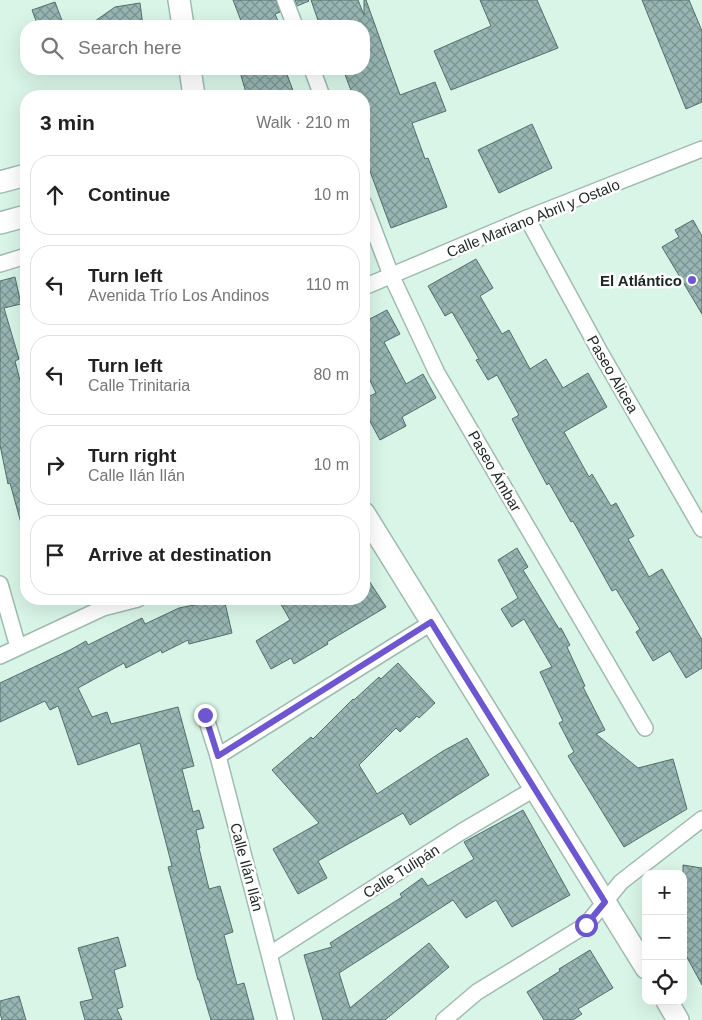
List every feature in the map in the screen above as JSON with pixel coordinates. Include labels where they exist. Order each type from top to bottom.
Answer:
[{"type":"street","points":[[179,0],[182,20]]},
{"type":"street","points":[[285,0],[293,20]]},
{"type":"street","points":[[191,75],[193,90]]},
{"type":"street","points":[[314,75],[320,90]]},
{"type":"street","name":"Calle Mariano Abril y Ostalo","points":[[370,284],[527,218],[702,149]]},
{"type":"street","points":[[0,182],[20,177]]},
{"type":"street","points":[[0,223],[20,218]]},
{"type":"street","name":"Paseo Alicea","points":[[527,218],[600,352],[702,529]]},
{"type":"street","name":"Paseo Ámbar","points":[[370,220],[391,275],[437,373],[645,728]]},
{"type":"street","points":[[0,264],[20,258]]},
{"type":"street","points":[[370,523],[642,962]]},
{"type":"street","points":[[0,584],[18,647]]},
{"type":"street","points":[[0,656],[103,608],[115,605]]},
{"type":"street","points":[[218,756],[431,622]]},
{"type":"street","name":"Calle Ilán Ilán","points":[[205,715],[218,756],[286,1020]]},
{"type":"street","name":"Calle Tulipán","points":[[270,954],[461,832],[534,789]]},
{"type":"street","points":[[444,1020],[477,992],[586,925],[621,882],[702,819]]},
{"type":"street","points":[[669,1005],[678,1020]]},
{"type":"building","points":[[233,0],[276,0],[280,12],[275,14],[278,20],[241,20]]},
{"type":"building","points":[[295,0],[308,0],[309,1],[297,6]]},
{"type":"building","points":[[311,0],[358,0],[364,15],[364,0],[366,0],[400,95],[435,82],[446,111],[412,123],[425,159],[428,158],[447,207],[391,228],[370,171],[370,90],[351,90],[345,75],[370,75],[370,20],[318,20]]},
{"type":"building","points":[[480,0],[537,0],[558,48],[451,90],[434,51],[491,26]]},
{"type":"building","points":[[642,0],[689,0],[702,31],[702,102],[686,109]]},
{"type":"building","points":[[55,2],[62,20],[36,20],[32,10]]},
{"type":"building","points":[[140,3],[142,20],[97,20],[115,7]]},
{"type":"building","points":[[241,75],[287,75],[293,90],[245,90]]},
{"type":"building","points":[[532,124],[552,168],[499,193],[478,150]]},
{"type":"building","name":"El Atlántico","points":[[693,220],[702,236],[702,314],[662,247],[679,237],[675,230]]},
{"type":"building","points":[[476,259],[493,288],[480,296],[502,334],[509,330],[530,369],[546,359],[563,388],[588,373],[607,407],[564,432],[589,477],[592,474],[611,506],[616,503],[634,536],[628,539],[649,577],[662,569],[702,640],[702,668],[686,678],[670,651],[653,661],[636,632],[640,629],[616,589],[612,591],[573,521],[571,522],[549,483],[547,485],[512,419],[519,415],[497,375],[488,380],[476,360],[479,359],[452,312],[445,316],[428,286]]},
{"type":"building","points":[[15,277],[20,300],[20,304],[4,308],[19,359],[15,361],[20,381],[20,519],[10,483],[8,484],[0,445],[0,281]]},
{"type":"building","points":[[387,310],[400,334],[384,342],[406,384],[423,374],[436,398],[402,417],[406,426],[380,440],[370,421],[370,396],[376,393],[370,380],[370,319]]},
{"type":"building","points":[[517,548],[528,567],[523,570],[570,645],[567,647],[585,686],[583,687],[605,730],[596,734],[638,768],[673,759],[687,809],[624,847],[568,756],[574,752],[559,723],[563,721],[540,672],[552,667],[524,619],[512,627],[501,609],[518,598],[498,560]]},
{"type":"building","points":[[370,582],[386,607],[294,664],[291,658],[271,669],[256,641],[290,620],[281,605],[370,605]]},
{"type":"building","points":[[194,605],[225,605],[232,633],[189,644],[188,640],[162,653],[161,650],[126,668],[124,663],[78,688],[92,717],[107,712],[111,724],[178,707],[194,766],[182,769],[193,812],[199,810],[204,828],[196,830],[199,848],[209,889],[220,886],[233,932],[224,935],[237,985],[244,983],[254,1020],[211,1020],[198,980],[168,867],[172,866],[140,743],[78,765],[58,706],[50,710],[45,701],[0,722],[0,683],[86,641],[88,645],[142,618],[145,624],[179,608]]},
{"type":"building","points":[[398,663],[435,703],[400,732],[396,728],[359,765],[377,794],[443,751],[467,738],[489,775],[410,825],[403,813],[318,861],[327,878],[298,894],[273,849],[319,823],[272,770],[311,737],[313,739],[353,699],[379,677],[381,679]]},
{"type":"building","points":[[523,810],[570,895],[512,927],[496,900],[466,918],[453,900],[339,973],[350,1008],[429,943],[449,967],[385,1020],[323,1020],[304,955],[332,947],[330,943],[402,897],[400,894],[422,878],[428,886],[474,859],[464,842]]},
{"type":"building","points":[[683,865],[702,868],[702,985],[687,957],[687,870],[683,870]]},
{"type":"building","points":[[118,937],[126,966],[114,970],[123,1007],[117,1009],[122,1020],[85,1020],[80,1002],[93,999],[78,948]]},
{"type":"building","points":[[590,950],[613,988],[578,1009],[582,1014],[573,1020],[544,1020],[527,992]]},
{"type":"building","points":[[19,996],[26,1020],[2,1020],[0,1001]]},
{"type":"place","name":"El Atlántico","points":[[692,280]]},
{"type":"route","points":[[205,715],[218,756],[431,622],[605,902],[586,925]]}]
